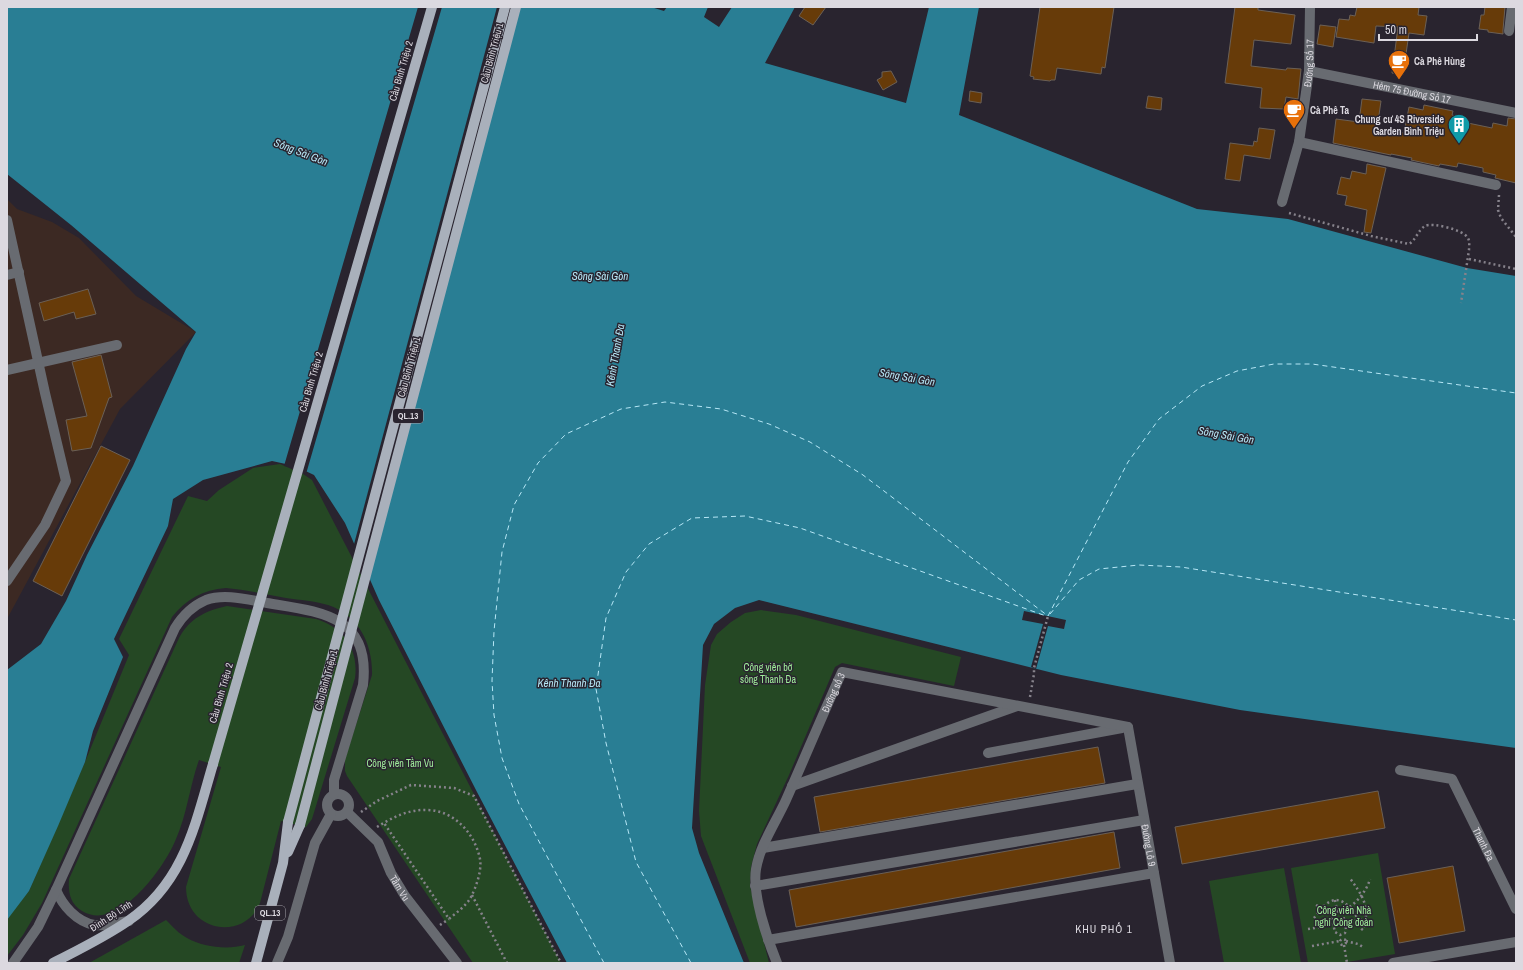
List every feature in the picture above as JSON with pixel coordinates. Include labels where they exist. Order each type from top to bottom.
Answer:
[{"type":"main road","name":"Cầu Bình Triệu 2","points":[[213,764],[432,7]]},
{"type":"main road","name":"Cầu Bình Triệu 1","points":[[283,863],[288,822],[506,7]]},
{"type":"main road","name":"Cầu Bình Triệu 1","points":[[283,863],[300,825],[516,7]]},
{"type":"main road","name":"Đinh Bộ Lĩnh","points":[[53,963],[129,921],[161,891],[181,861],[194,828],[213,764]]},
{"type":"main road","name":"QL.13","points":[[256,963],[283,863]]},
{"type":"street","name":"Đường Số 17","points":[[1282,202],[1299,142],[1308,71],[1310,7]]},
{"type":"street","points":[[1509,31],[1512,7]]},
{"type":"street","name":"Hẻm 75 Đường Số 17","points":[[1308,71],[1516,113]]},
{"type":"street","points":[[1299,142],[1496,185]]},
{"type":"street","points":[[7,220],[66,482],[45,524],[7,581]]},
{"type":"street","points":[[7,275],[19,272]]},
{"type":"street","points":[[7,370],[39,364],[117,345]]},
{"type":"street","points":[[13,963],[38,927],[56,890],[175,628],[184,615],[195,606],[208,599],[240,598],[314,610],[328,615],[342,623],[352,634],[361,650],[365,669],[363,685],[334,780],[334,794]]},
{"type":"street","name":"Đường số 3","points":[[778,963],[768,940],[755,886],[756,869],[763,848],[842,672],[1128,727]]},
{"type":"street","points":[[792,786],[1017,706]]},
{"type":"street","points":[[988,753],[1128,727]]},
{"type":"street","name":"Đường Lô 9","points":[[1128,727],[1170,963]]},
{"type":"street","name":"Thanh Đa","points":[[1400,770],[1452,779],[1516,909]]},
{"type":"street","points":[[763,848],[1137,784]]},
{"type":"street","points":[[334,794],[344,795],[348,798],[350,815],[340,816],[331,814],[326,805],[330,796],[334,794]]},
{"type":"street","points":[[277,963],[288,937],[315,842],[331,814]]},
{"type":"street","name":"Tầm Vu","points":[[350,815],[378,842],[391,873],[405,896],[457,963]]},
{"type":"street","points":[[755,886],[1144,820]]},
{"type":"street","points":[[768,940],[1154,873]]},
{"type":"street","points":[[56,890],[60,899],[67,908],[83,921],[95,925],[129,921]]},
{"type":"street","points":[[1395,963],[1516,942]]},
{"type":"path","points":[[1496,185],[1500,188],[1498,210],[1501,218],[1516,237]]},
{"type":"path","points":[[1289,213],[1371,236],[1409,244],[1413,242],[1419,231],[1425,226],[1432,224],[1462,232],[1468,237],[1469,259],[1461,303]]},
{"type":"path","points":[[1469,259],[1516,269]]},
{"type":"path","points":[[1029,708],[1034,668],[1048,616]]},
{"type":"path","points":[[350,815],[411,785],[454,788],[474,796],[561,963]]},
{"type":"path","points":[[472,895],[470,899],[449,919],[384,823],[393,817],[409,812],[429,810],[448,814],[464,826],[474,841],[480,860],[477,882],[472,895],[508,963]]},
{"type":"path","points":[[1314,918],[1322,908],[1335,900],[1345,903],[1353,910],[1359,926],[1363,930],[1365,919],[1365,902],[1350,877]]},
{"type":"path","points":[[1316,905],[1327,911],[1341,912],[1350,907],[1362,895],[1370,879]]},
{"type":"path","points":[[1335,900],[1336,912],[1332,915],[1334,925],[1337,934],[1342,934]]},
{"type":"path","points":[[1341,912],[1344,916],[1346,930],[1342,934],[1341,940],[1342,944],[1344,945],[1347,963]]},
{"type":"path","points":[[1345,922],[1365,919]]},
{"type":"path","points":[[1308,929],[1334,925]]},
{"type":"path","points":[[1312,946],[1345,939],[1346,941],[1363,947]]},
{"type":"path","points":[[1344,945],[1346,941]]},
{"type":"shaded area","points":[[7,199],[17,209],[52,222],[79,238],[136,296],[196,332],[120,409],[7,619]]},
{"type":"green space","name":"Công viên Tầm Vu","points":[[280,464],[303,474],[312,480],[561,963],[473,963],[347,776],[345,771],[345,759],[372,675],[372,664],[367,642],[356,624],[348,616],[328,605],[226,588],[202,593],[196,596],[183,605],[172,617],[42,903],[23,935],[7,956],[7,917],[29,891],[85,762],[129,655],[119,639],[188,496],[207,501],[219,490],[253,468]]},
{"type":"green space","points":[[227,606],[316,619],[334,628],[347,641],[352,649],[356,667],[355,678],[312,819],[306,827],[281,821],[260,903],[253,915],[242,923],[230,927],[217,926],[205,922],[195,914],[189,902],[186,887],[221,767],[199,760],[183,820],[176,839],[162,865],[151,880],[125,905],[110,913],[96,915],[82,911],[72,901],[69,888],[69,879],[179,638],[188,625],[199,616],[212,610]]},
{"type":"green space","name":"Công viên bờ sông Thanh Đa","points":[[761,610],[796,615],[961,657],[954,686],[842,663],[835,667],[789,775],[757,844],[751,867],[750,886],[769,963],[750,963],[701,836],[699,811],[705,685],[711,645],[717,634],[731,622],[745,613]]},
{"type":"green space","name":"Công viên Nhà nghỉ Công đoàn","points":[[1378,853],[1395,954],[1341,963],[1308,963],[1291,868]]},
{"type":"green space","points":[[1284,868],[1301,963],[1224,963],[1209,881]]},
{"type":"green space","points":[[166,920],[184,936],[200,944],[215,947],[238,947],[245,945],[239,963],[89,963]]},
{"type":"water","name":"Sông Sài Gòn","points":[[7,7],[651,7],[664,11],[667,7],[708,7],[704,17],[719,27],[732,7],[795,7],[765,63],[906,103],[929,7],[979,7],[959,115],[1197,209],[1288,219],[1467,268],[1516,276],[1516,748],[1240,710],[1061,675],[759,600],[735,608],[714,624],[703,645],[692,828],[699,853],[744,963],[567,963],[477,792],[379,600],[345,523],[314,475],[295,466],[272,461],[203,480],[173,499],[168,526],[114,639],[123,657],[93,731],[85,762],[29,891],[7,920],[7,670],[41,644],[66,601],[87,555],[133,466],[186,349],[196,332],[71,225],[7,174]]},
{"type":"pier","points":[[418,7],[442,7],[306,474],[294,468],[284,466]]},
{"type":"pier","points":[[497,7],[520,7],[368,581],[353,548]]},
{"type":"pier","points":[[1024,611],[1066,620],[1064,629],[1048,626],[1036,669],[1031,667],[1043,624],[1022,620]]},
{"type":"building","points":[[805,7],[826,7],[813,25],[799,16]]},
{"type":"building","points":[[1040,7],[1114,7],[1105,68],[1102,67],[1101,74],[1057,68],[1055,80],[1050,81],[1033,79],[1034,77],[1030,76]]},
{"type":"building","points":[[1235,7],[1258,7],[1258,10],[1295,15],[1291,44],[1254,40],[1251,66],[1286,70],[1287,68],[1301,69],[1298,99],[1286,97],[1284,109],[1260,108],[1262,88],[1225,83]]},
{"type":"building","points":[[1357,7],[1419,7],[1418,15],[1427,16],[1424,35],[1409,33],[1403,75],[1392,73],[1398,27],[1376,26],[1374,43],[1336,37],[1339,19],[1349,20],[1350,15],[1355,16]]},
{"type":"building","points":[[1485,7],[1505,7],[1503,34],[1479,29],[1481,15],[1484,15]]},
{"type":"building","points":[[1320,25],[1336,27],[1333,47],[1317,44]]},
{"type":"building","points":[[891,71],[897,82],[883,90],[877,80],[882,77],[882,72]]},
{"type":"building","points":[[970,91],[982,93],[981,103],[969,101]]},
{"type":"building","points":[[1148,96],[1162,98],[1161,110],[1146,108]]},
{"type":"building","name":"Chung cư 4S Riverside Garden Bình Triệu","points":[[1362,99],[1381,101],[1377,129],[1404,133],[1409,107],[1423,110],[1424,105],[1453,111],[1452,115],[1464,118],[1463,122],[1492,128],[1493,123],[1507,126],[1508,118],[1516,119],[1516,183],[1495,178],[1496,175],[1483,172],[1483,168],[1458,163],[1457,167],[1440,164],[1439,166],[1411,160],[1412,158],[1333,143],[1336,119],[1359,122]]},
{"type":"building","points":[[1259,128],[1275,130],[1270,159],[1244,155],[1240,181],[1225,179],[1230,143],[1253,146],[1254,141],[1257,142]]},
{"type":"building","points":[[1367,164],[1386,168],[1371,233],[1364,232],[1367,210],[1345,205],[1347,196],[1337,194],[1341,177],[1350,179],[1352,171],[1366,174]]},
{"type":"building","points":[[88,289],[96,314],[76,319],[74,312],[44,321],[39,303]]},
{"type":"building","points":[[101,355],[112,397],[109,398],[91,448],[72,451],[66,420],[87,416],[72,362]]},
{"type":"building","points":[[101,446],[130,460],[62,596],[33,581]]},
{"type":"building","points":[[1098,747],[1105,783],[820,832],[814,797]]},
{"type":"building","points":[[1378,791],[1385,828],[1182,864],[1175,827]]},
{"type":"building","points":[[1114,832],[1120,868],[796,927],[789,890]]},
{"type":"building","points":[[1453,866],[1465,931],[1399,943],[1387,878]]},
{"type":"ferry route","points":[[1048,616],[1128,462],[1159,419],[1202,386],[1237,371],[1274,364],[1312,364],[1516,393]]},
{"type":"ferry route","points":[[604,963],[519,804],[502,758],[494,715],[492,681],[494,631],[502,552],[514,505],[538,463],[566,434],[621,409],[665,402],[721,409],[769,424],[810,442],[863,475],[1048,616]]},
{"type":"ferry route","points":[[691,963],[636,862],[606,743],[596,689],[606,618],[626,572],[649,544],[692,518],[745,516],[800,528],[1046,616]]},
{"type":"ferry route","points":[[1050,614],[1079,580],[1099,569],[1139,565],[1181,567],[1516,620]]},
{"type":"place","name":"Cà Phê Hùng","points":[[1399,80]]},
{"type":"place","name":"Cà Phê Ta","points":[[1294,130]]},
{"type":"place","name":"Chung cư 4S Riverside Garden Bình Triệu","points":[[1459,144]]},
{"type":"district","name":"KHU PHỐ 1","points":[[1104,929]]},
{"type":"water label","name":"Kênh Thanh Đa","points":[[615,355]]},
{"type":"water label","name":"Kênh Thanh Đa","points":[[569,683]]}]
